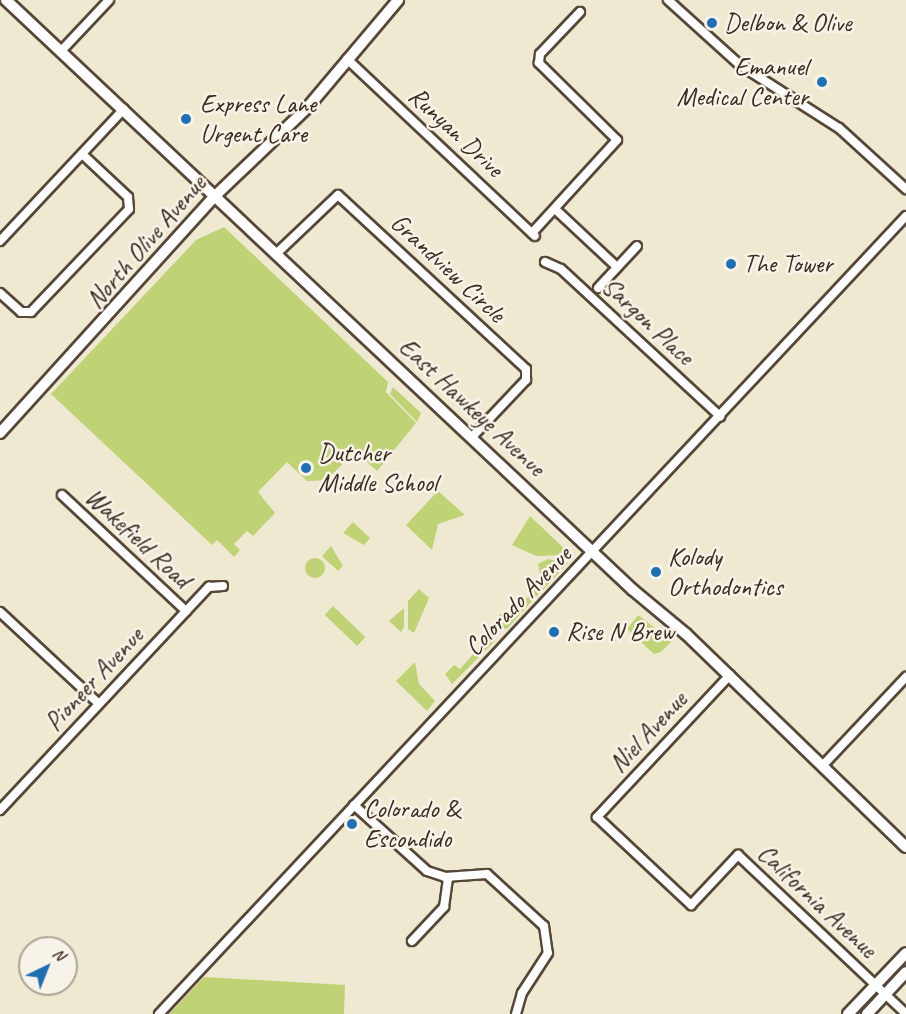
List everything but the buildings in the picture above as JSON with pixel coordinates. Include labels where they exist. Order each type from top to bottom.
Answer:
[{"type":"street","points":[[0,5],[6,0]]},
{"type":"street","name":"East Hawkeye Avenue","points":[[6,0],[216,195],[593,552],[730,675],[824,764],[906,847]]},
{"type":"street","points":[[61,51],[109,0]]},
{"type":"street","name":"North Olive Avenue","points":[[0,433],[216,195],[308,107],[398,0]]},
{"type":"street","points":[[668,0],[740,65],[840,128],[906,189]]},
{"type":"street","points":[[580,12],[538,57],[617,140],[555,209],[617,267]]},
{"type":"street","name":"Runyan Drive","points":[[347,59],[534,235],[555,209]]},
{"type":"street","points":[[0,241],[124,109]]},
{"type":"street","points":[[0,292],[26,314],[131,203],[82,154]]},
{"type":"street","name":"Grandview Circle","points":[[277,253],[338,195],[526,369],[526,380],[472,437]]},
{"type":"street","name":"Colorado Avenue","points":[[159,1014],[906,216]]},
{"type":"street","points":[[598,288],[636,246]]},
{"type":"street","name":"Sargon Place","points":[[545,262],[561,269],[720,416]]},
{"type":"street","name":"Wakefield Road","points":[[62,495],[186,611]]},
{"type":"street","name":"Pioneer Avenue","points":[[0,810],[186,611],[210,587],[223,585]]},
{"type":"street","points":[[0,612],[99,704]]},
{"type":"street","name":"Niel Avenue","points":[[597,817],[730,675]]},
{"type":"street","points":[[824,764],[906,677]]},
{"type":"street","points":[[354,804],[419,866],[448,877],[476,871],[491,875],[546,929],[547,957],[522,993],[516,1014]]},
{"type":"street","name":"California Avenue","points":[[597,817],[691,905],[738,855],[906,1014]]},
{"type":"street","points":[[412,941],[446,902],[448,877]]},
{"type":"street","points":[[848,1014],[906,953]]},
{"type":"street","points":[[867,1014],[906,972]]},
{"type":"green space","points":[[224,227],[388,382],[386,392],[416,423],[377,471],[355,451],[327,480],[307,481],[287,462],[258,492],[275,513],[253,536],[247,531],[234,544],[240,550],[234,557],[217,540],[212,545],[51,394],[196,240]]},
{"type":"green space","points":[[393,387],[421,413],[417,422],[390,394]]},
{"type":"green space","points":[[438,491],[465,515],[438,524],[432,550],[406,525]]},
{"type":"green space","points":[[530,516],[569,555],[536,556],[512,545]]},
{"type":"green space","points":[[353,522],[370,538],[364,545],[343,533]]},
{"type":"green space","points":[[331,546],[343,566],[338,571],[322,556]]},
{"type":"green space","points":[[315,558],[322,561],[325,568],[322,575],[315,578],[308,575],[305,568],[308,561]]},
{"type":"green space","points":[[548,559],[568,563],[543,590],[538,564]]},
{"type":"green space","points":[[419,589],[429,598],[414,633],[408,629],[408,601]]},
{"type":"green space","points":[[536,589],[540,592],[508,628],[498,630],[497,618],[501,613],[507,618]]},
{"type":"green space","points":[[333,606],[365,637],[357,646],[325,615]]},
{"type":"green space","points":[[404,608],[404,627],[401,632],[389,621]]},
{"type":"green space","points":[[638,615],[672,641],[661,652],[654,654],[627,629]]},
{"type":"green space","points":[[491,634],[495,641],[452,684],[445,674],[454,665],[460,669]]},
{"type":"green space","points":[[415,662],[419,684],[435,701],[427,711],[396,681]]},
{"type":"green space","points":[[204,977],[345,985],[344,1014],[169,1014]]},
{"type":"place","name":"Delbon & Olive","points":[[712,23]]},
{"type":"place","name":"Emanuel Medical Center","points":[[822,82]]},
{"type":"place","name":"Express Lane Urgent Care","points":[[186,119]]},
{"type":"place","name":"The Tower","points":[[731,264]]},
{"type":"place","name":"Dutcher Middle School","points":[[306,468]]},
{"type":"place","name":"Kolody Orthodontics","points":[[656,572]]},
{"type":"place","name":"Rise N Brew","points":[[554,632]]},
{"type":"place","name":"Colorado & Escondido","points":[[352,824]]}]
